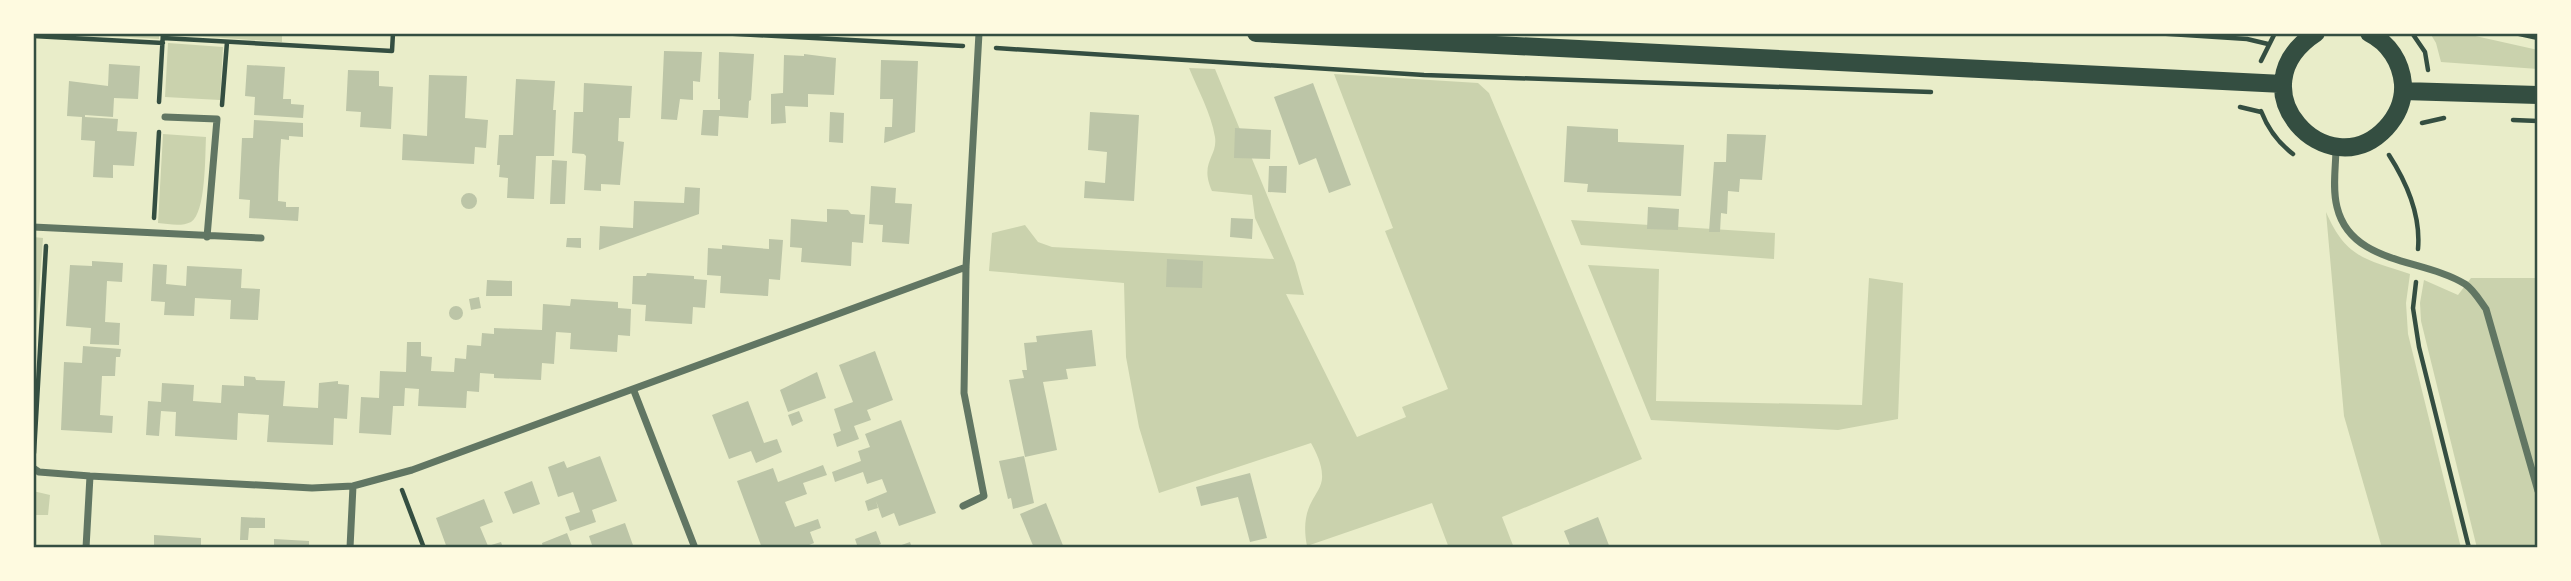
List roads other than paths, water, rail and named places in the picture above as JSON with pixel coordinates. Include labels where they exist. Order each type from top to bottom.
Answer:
[{"type":"main road","points":[[1256,33],[1412,37],[2283,84]]},
{"type":"main road","points":[[2316,33],[2304,41],[2293,54],[2286,68],[2283,84],[2289,113],[2297,126],[2321,143],[2336,146],[2360,144],[2381,133],[2400,107],[2403,91],[2397,61],[2389,48],[2370,33]]},
{"type":"main road","points":[[2403,91],[2538,95]]},
{"type":"street","points":[[963,506],[984,496],[964,393],[966,267],[979,33]]},
{"type":"street","points":[[165,117],[217,119],[207,237]]},
{"type":"street","points":[[2336,146],[2335,198],[2344,226],[2361,244],[2376,252],[2417,264],[2468,286],[2486,309],[2538,491]]},
{"type":"street","points":[[33,227],[261,238]]},
{"type":"street","points":[[33,468],[90,477],[270,486],[353,486],[396,474],[634,391],[966,267]]},
{"type":"street","points":[[634,391],[695,548]]},
{"type":"street","points":[[86,548],[90,477]]},
{"type":"street","points":[[350,548],[353,486]]}]
